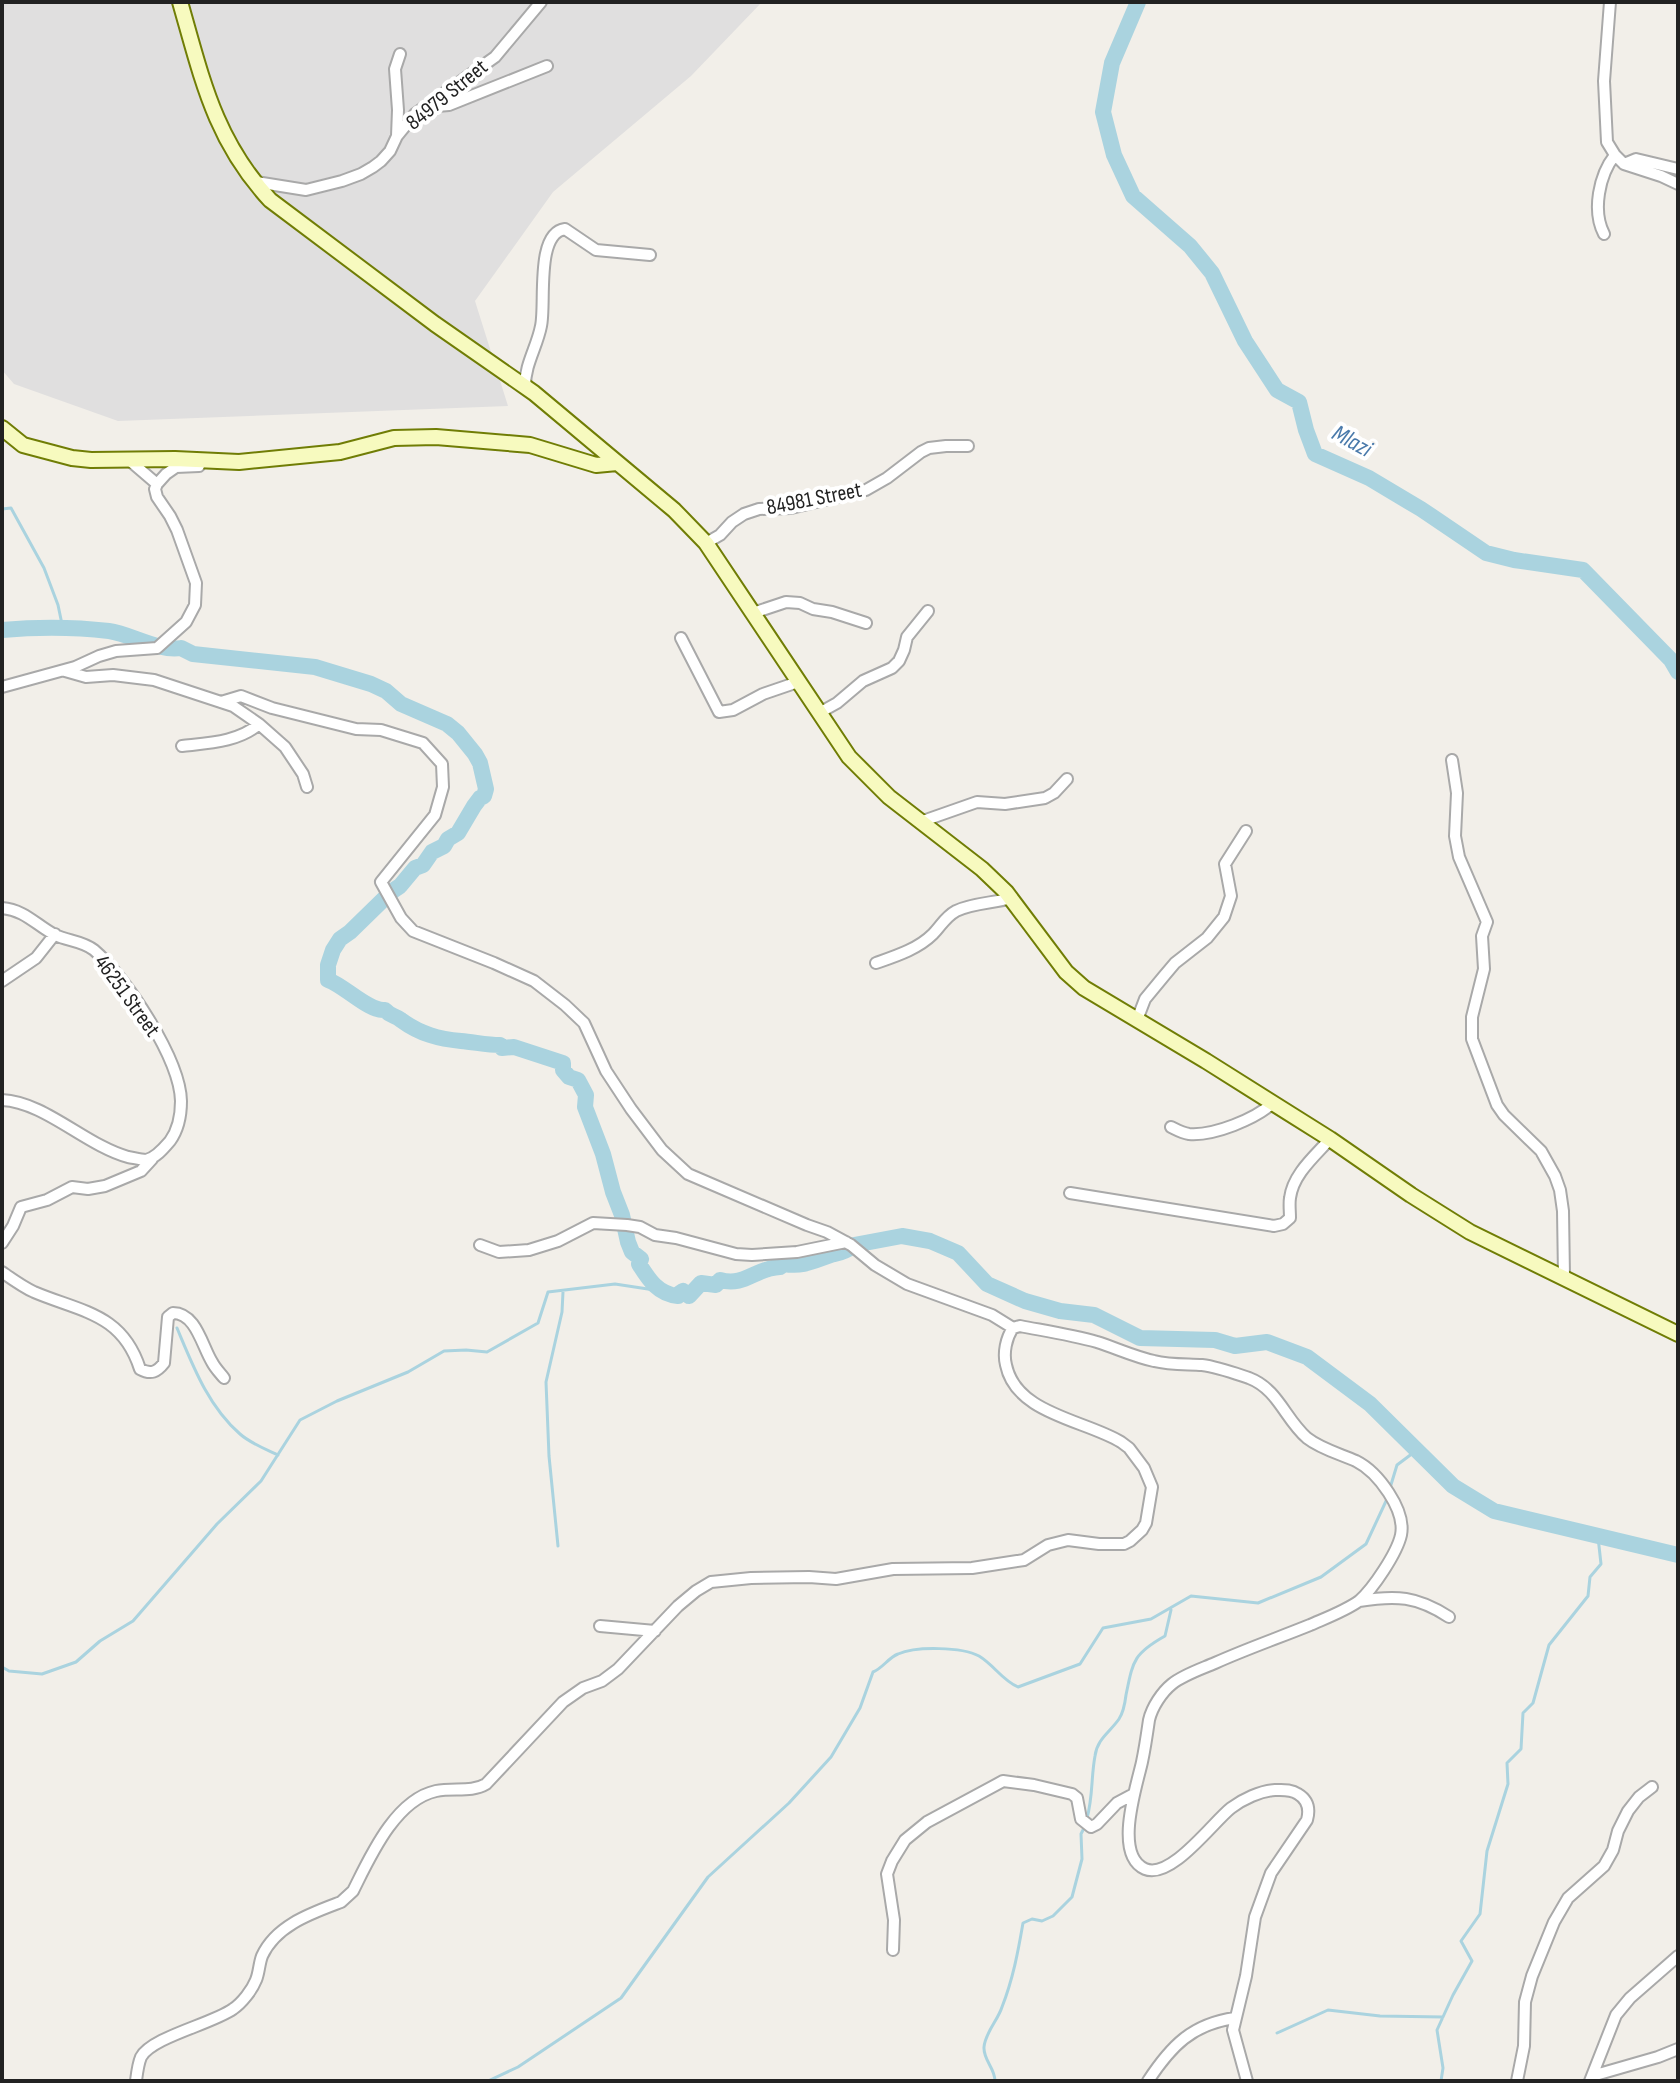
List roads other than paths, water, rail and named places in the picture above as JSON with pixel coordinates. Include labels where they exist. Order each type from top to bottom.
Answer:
[{"type":"street","points":[[180,2],[207,96],[231,147],[270,200],[567,418],[674,510],[706,543],[849,757],[866,776],[982,869],[1012,898],[1066,972],[1084,988],[1330,1139],[1470,1232],[1678,1334]]},
{"type":"street","name":"84979 Street","points":[[254,182],[306,190],[361,174],[373,167],[390,151],[397,136],[415,114],[495,57],[541,2]]},
{"type":"street","points":[[1610,2],[1604,81],[1607,142],[1624,164],[1678,184]]},
{"type":"street","points":[[397,136],[395,69],[400,54]]},
{"type":"street","points":[[425,107],[449,105],[547,66]]},
{"type":"street","points":[[1604,234],[1597,218],[1599,199],[1605,170],[1615,155]]},
{"type":"street","points":[[1624,164],[1636,159],[1678,169]]},
{"type":"street","points":[[525,386],[527,365],[542,323],[544,264],[551,238],[556,232],[565,229],[596,250],[650,255]]},
{"type":"street","points":[[2,428],[23,445],[72,458],[239,462]]},
{"type":"street","points":[[2,687],[116,651],[159,646],[186,622],[195,605],[196,583],[177,530],[155,489],[166,474],[176,467],[340,452],[394,438],[436,437],[530,445],[596,465],[617,463]]},
{"type":"street","name":"84981 Street","points":[[706,543],[744,514],[759,509],[791,508],[866,490],[929,448],[968,446]]},
{"type":"street","points":[[129,460],[157,484]]},
{"type":"street","points":[[753,613],[786,602],[800,603],[866,623]]},
{"type":"street","points":[[819,713],[837,703],[863,681],[892,668],[899,661],[907,637],[928,611]]},
{"type":"street","points":[[681,638],[719,712],[733,710],[763,694],[798,682]]},
{"type":"street","points":[[63,670],[86,677],[113,675],[154,680],[243,712],[285,747],[303,774],[307,787]]},
{"type":"street","points":[[221,702],[241,696],[272,708],[356,729],[381,730],[423,743],[442,764],[443,787],[435,815],[381,882],[401,918],[413,931],[534,981],[565,1005],[584,1023],[606,1071],[631,1109],[662,1150],[688,1174],[827,1232],[907,1284],[992,1315],[1013,1328]]},
{"type":"street","points":[[182,746],[232,738],[259,724]]},
{"type":"street","points":[[1452,760],[1457,793],[1455,836],[1459,857],[1487,922],[1482,936],[1484,969],[1472,1017],[1472,1039],[1497,1105],[1541,1151],[1555,1176],[1563,1211],[1564,1276]]},
{"type":"street","points":[[920,822],[977,802],[1005,804],[1045,798],[1067,779]]},
{"type":"street","points":[[1137,1020],[1145,999],[1164,976],[1175,963],[1207,938],[1224,917],[1231,896],[1225,864],[1246,831]]},
{"type":"street","points":[[876,963],[918,945],[953,913],[1012,898]]},
{"type":"street","name":"46251 Street","points":[[2,908],[17,910],[55,934],[86,944],[105,960],[148,1017],[166,1052],[181,1099],[180,1117],[170,1141],[141,1171],[105,1186],[88,1189],[72,1187],[47,1200],[21,1207],[3,1240]]},
{"type":"street","points":[[2,981],[36,958],[55,934]]},
{"type":"street","points":[[2,1100],[22,1103],[41,1111],[114,1152],[138,1159],[153,1157]]},
{"type":"street","points":[[1171,1127],[1191,1134],[1210,1132],[1264,1111],[1273,1103]]},
{"type":"street","points":[[1070,1193],[1274,1226],[1290,1218],[1289,1199],[1293,1185],[1330,1139]]},
{"type":"street","points":[[480,1245],[499,1252],[529,1250],[558,1241],[593,1223],[640,1227],[655,1235],[736,1254],[797,1252],[846,1242]]},
{"type":"street","points":[[2,1272],[32,1291],[81,1308],[102,1320],[129,1342],[140,1369],[147,1373],[154,1372],[164,1363],[168,1317],[179,1313],[191,1323],[224,1378]]},
{"type":"street","points":[[136,2081],[141,2057],[149,2048],[233,2010],[256,1981],[268,1946],[283,1931],[299,1919],[341,1902],[353,1891],[377,1844],[411,1804],[433,1792],[475,1789],[486,1784],[563,1702],[609,1676],[638,1650],[678,1606],[711,1582],[751,1578],[836,1579],[893,1569],[972,1568],[1024,1560],[1048,1545],[1068,1540],[1124,1544],[1134,1538],[1146,1523],[1151,1497],[1152,1487],[1144,1468],[1121,1442],[1050,1413],[1015,1386],[1005,1359],[1008,1337],[1013,1328],[1020,1326],[1081,1337],[1163,1363],[1220,1369],[1256,1381],[1267,1388],[1309,1440],[1368,1469],[1397,1506],[1402,1529],[1399,1541],[1378,1578],[1359,1601],[1334,1615],[1201,1668],[1169,1687],[1151,1714],[1129,1818],[1132,1851],[1138,1864],[1151,1871],[1177,1860],[1228,1810],[1257,1794],[1269,1790],[1290,1790],[1307,1802],[1307,1820],[1277,1861],[1255,1917],[1246,1976],[1233,2030],[1247,2081]]},
{"type":"street","points":[[1359,1601],[1395,1596],[1435,1608],[1449,1617]]},
{"type":"street","points":[[600,1626],[655,1631]]},
{"type":"street","points":[[893,1950],[894,1920],[887,1874],[905,1840],[927,1822],[1003,1781],[1072,1794],[1077,1798],[1081,1819],[1091,1827],[1117,1803],[1132,1795]]},
{"type":"street","points":[[1517,2081],[1524,2046],[1525,2002],[1554,1922],[1568,1898],[1604,1866],[1628,1811],[1652,1787]]},
{"type":"street","points":[[1591,2078],[1616,2015],[1630,1998],[1678,1956]]},
{"type":"street","points":[[1148,2081],[1192,2031],[1218,2020],[1235,2018]]},
{"type":"street","points":[[1591,2078],[1678,2049]]},
{"type":"waterway","name":"Mlazi","points":[[1138,2],[1112,63],[1103,112],[1114,155],[1133,196],[1190,246],[1212,273],[1245,341],[1277,390],[1299,402],[1315,454],[1369,478],[1486,553],[1583,570],[1671,660],[1678,672]]},
{"type":"waterway","points":[[2,509],[11,508],[44,568],[63,629]]},
{"type":"waterway","points":[[2,630],[55,628],[109,631],[154,645],[181,648],[193,654],[315,667],[371,684],[386,691],[401,704],[447,724],[458,733],[480,763],[486,789],[484,796],[474,806],[458,833],[432,852],[423,865],[415,868],[400,886],[340,939],[328,965],[328,980],[364,1003],[385,1010],[430,1035],[500,1045],[502,1048],[514,1047],[563,1063],[563,1070],[569,1077],[578,1080],[586,1095],[585,1107],[603,1154],[632,1252],[641,1259],[639,1264],[650,1281],[665,1292],[678,1296],[683,1291],[689,1296],[701,1283],[716,1285],[720,1280],[736,1281],[784,1264],[808,1263],[851,1247]]},
{"type":"waterway","points":[[854,1245],[902,1236],[930,1241],[958,1253],[987,1284],[1025,1301],[1060,1311],[1094,1315],[1140,1338],[1215,1340],[1235,1346],[1267,1342],[1307,1357],[1370,1404],[1453,1486],[1494,1511],[1678,1555]]},
{"type":"waterway","points":[[2,1667],[9,1671],[42,1674],[76,1662],[100,1641],[133,1621],[217,1524],[261,1481],[300,1420],[408,1372],[444,1351],[487,1352],[538,1323],[548,1292],[615,1284],[661,1291]]},
{"type":"waterway","points":[[558,1546],[549,1456],[546,1382],[562,1312],[563,1292]]},
{"type":"waterway","points":[[177,1328],[202,1385],[219,1411],[244,1437],[278,1455]]},
{"type":"waterway","points":[[1390,1488],[1397,1465],[1417,1450]]},
{"type":"waterway","points":[[488,2081],[518,2067],[621,1998],[708,1877],[789,1803],[831,1757],[860,1708],[873,1672],[894,1656],[906,1651],[927,1649],[971,1653],[1018,1687],[1080,1664],[1103,1628],[1151,1619],[1191,1596],[1258,1603],[1321,1577],[1366,1544],[1387,1499]]},
{"type":"waterway","points":[[1441,2081],[1443,2068],[1437,2030],[1472,1961],[1461,1941],[1480,1914],[1487,1851],[1508,1784],[1507,1763],[1521,1749],[1523,1713],[1533,1703],[1549,1645],[1588,1596],[1590,1577],[1601,1564],[1598,1537]]},
{"type":"waterway","points":[[1087,1818],[1098,1745],[1122,1714],[1136,1660],[1146,1648],[1165,1636],[1171,1610]]},
{"type":"waterway","points":[[995,2081],[984,2052],[985,2042],[1009,1986],[1023,1923],[1053,1916],[1072,1897],[1082,1859],[1081,1834],[1085,1826]]},
{"type":"waterway","points":[[1277,2033],[1328,2010],[1380,2016],[1443,2017]]}]
